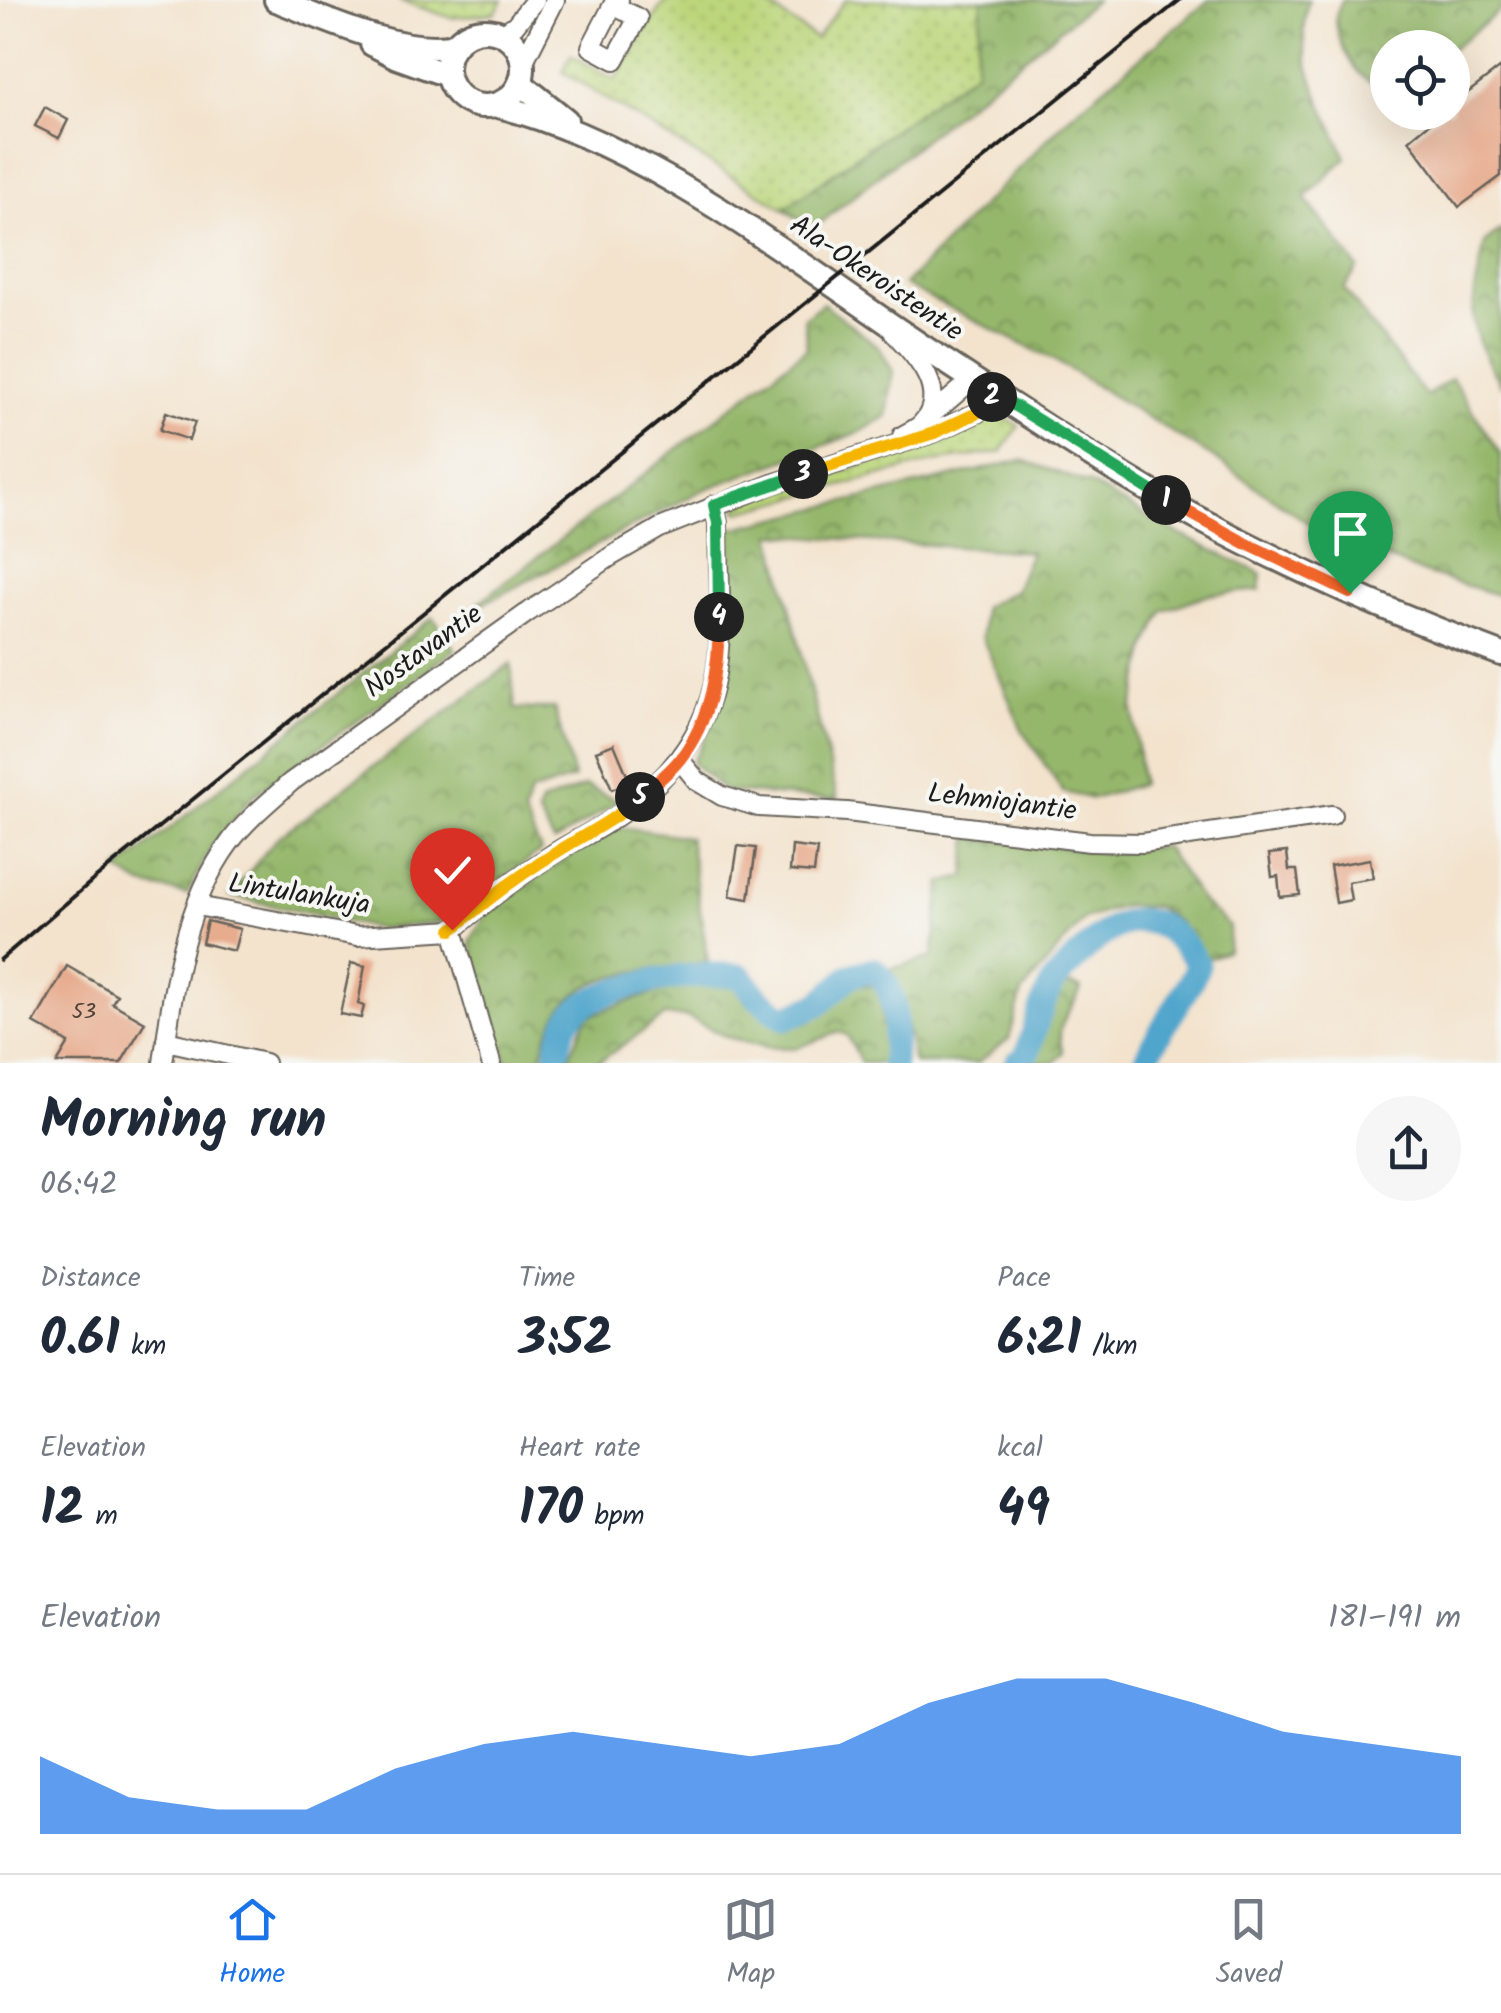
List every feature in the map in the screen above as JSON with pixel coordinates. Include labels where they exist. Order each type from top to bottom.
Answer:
[{"type":"main road","points":[[276,0],[339,24],[411,44],[455,44]]},
{"type":"main road","points":[[339,24],[397,58],[448,74]]},
{"type":"main road","points":[[473,32],[502,34],[514,43],[521,73],[510,97],[494,105],[469,103],[458,96],[448,74],[447,63],[455,44],[473,32]]},
{"type":"main road","name":"Ala-Okeroistentie","points":[[521,73],[593,139]]},
{"type":"main road","name":"Ala-Okeroistentie","points":[[494,105],[593,139],[722,213],[996,394],[1142,486],[1247,544],[1387,610],[1501,654]]},
{"type":"street","points":[[502,34],[514,26],[535,0]]},
{"type":"street","points":[[521,73],[555,0]]},
{"type":"street","points":[[878,317],[926,371],[934,395],[923,422]]},
{"type":"street","name":"Nostavantie","points":[[884,447],[923,422],[973,379]]},
{"type":"street","name":"Nostavantie","points":[[163,1063],[182,953],[211,873],[231,841],[292,782],[487,641],[610,557],[660,528],[714,505],[934,433],[977,413],[996,394]]},
{"type":"street","points":[[492,1063],[452,930],[551,856],[624,812],[680,760],[700,727],[714,685],[719,652],[718,523],[714,505]]},
{"type":"street","name":"Lehmiojantie","points":[[680,760],[698,781],[722,796],[759,807],[846,812],[1090,842],[1142,842],[1332,815]]},
{"type":"street","name":"Lintulankuja","points":[[197,906],[357,936],[452,930]]},
{"type":"street","points":[[166,1040],[265,1063]]},
{"type":"green space","points":[[398,0],[503,0],[495,13],[452,18]]},
{"type":"green space","points":[[665,0],[761,0],[816,39],[845,0],[982,0],[975,71],[784,209],[563,72],[571,55],[615,80]]},
{"type":"green space","points":[[982,0],[1096,0],[813,229],[784,209],[975,71]]},
{"type":"green space","points":[[1209,0],[1309,0],[1304,20],[1307,61],[1346,158],[1305,198],[1358,268],[1344,289],[1426,396],[1452,378],[1501,455],[1501,596],[1415,570],[1311,525],[1214,458],[1054,360],[904,285],[1072,114]]},
{"type":"green space","points":[[1342,0],[1501,0],[1501,10],[1470,35],[1470,30],[1370,30],[1370,82],[1358,72],[1344,50],[1336,15]]},
{"type":"green space","points":[[1501,230],[1501,385],[1480,346],[1474,301],[1485,242]]},
{"type":"green space","points":[[823,303],[879,347],[893,371],[887,416],[860,432],[703,490],[467,612],[807,348],[804,318]]},
{"type":"green space","points":[[1003,417],[1019,426],[1001,452],[933,462],[740,512],[736,509],[745,502],[826,478],[979,420]]},
{"type":"green space","points":[[1022,460],[1090,484],[1171,530],[1262,574],[1260,590],[1206,595],[1163,611],[1147,646],[1133,707],[1141,784],[1093,799],[1063,792],[1022,730],[982,637],[983,607],[1015,590],[1031,552],[772,534],[838,800],[725,791],[692,763],[706,735],[723,678],[731,529]]},
{"type":"green space","points":[[433,617],[455,650],[254,795],[213,844],[187,894],[142,885],[118,870]]},
{"type":"green space","points":[[511,664],[515,709],[554,708],[574,778],[530,793],[524,814],[541,851],[442,922],[379,929],[230,896],[276,839]]},
{"type":"green space","points":[[585,786],[619,801],[554,842],[538,813],[541,803]]},
{"type":"green space","points":[[620,827],[689,837],[708,962],[623,974],[580,991],[563,1007],[549,1031],[540,1063],[507,1063],[470,941],[486,914],[558,863]]},
{"type":"green space","points":[[969,838],[1115,852],[1164,846],[1202,902],[1229,926],[1228,951],[1207,959],[1179,923],[1155,907],[1123,906],[1084,919],[1022,993],[1009,1039],[978,1063],[914,1063],[900,992],[890,969],[933,957],[941,883],[965,877]]},
{"type":"green space","points":[[1062,983],[1081,988],[1062,1024],[1063,1052],[1054,1063],[1029,1063]]},
{"type":"green space","points":[[853,984],[879,986],[888,1063],[861,1063],[847,1035],[838,1032],[797,1048],[766,1047],[727,1037],[687,1017],[665,1016],[597,1063],[571,1063],[570,1054],[587,1017],[641,997],[697,986],[736,987],[746,1002],[782,1026],[809,1022]]},
{"type":"building","points":[[1501,67],[1501,176],[1459,207],[1409,140],[1421,130],[1470,130],[1470,91]]},
{"type":"building","points":[[45,107],[68,120],[59,138],[35,126]]},
{"type":"building","points":[[166,412],[195,422],[189,440],[160,430]]},
{"type":"building","points":[[614,744],[630,782],[612,789],[596,751]]},
{"type":"building","points":[[738,846],[756,848],[749,899],[730,896]]},
{"type":"building","points":[[792,846],[817,849],[814,873],[790,871]]},
{"type":"building","points":[[1287,852],[1289,870],[1297,870],[1300,895],[1280,897],[1278,876],[1272,877],[1269,854]]},
{"type":"building","points":[[1370,859],[1373,878],[1348,882],[1351,900],[1336,903],[1330,866]]},
{"type":"building","points":[[207,921],[240,929],[234,951],[202,943]]},
{"type":"building","points":[[351,963],[365,966],[358,1004],[364,1006],[361,1018],[340,1014]]},
{"type":"building","points":[[67,966],[117,995],[112,1003],[145,1022],[121,1063],[57,1063],[69,1043],[34,1023]]},
{"type":"waterway","points":[[1017,1063],[1026,1057],[1045,998],[1059,976],[1113,928],[1144,921],[1172,933],[1198,965],[1144,1063]]},
{"type":"waterway","points":[[556,1063],[560,1040],[570,1018],[581,1007],[615,991],[681,977],[741,976],[758,998],[785,1018],[819,1004],[850,976],[874,969],[889,989],[892,1001],[893,1063]]},
{"type":"railway","points":[[0,960],[92,881],[1180,0]]},
{"type":"route","points":[[452,930],[551,856],[624,812],[680,760],[700,727],[714,685],[719,652],[718,523],[714,505],[934,433],[977,413],[996,394],[1194,516],[1350,593]]}]
